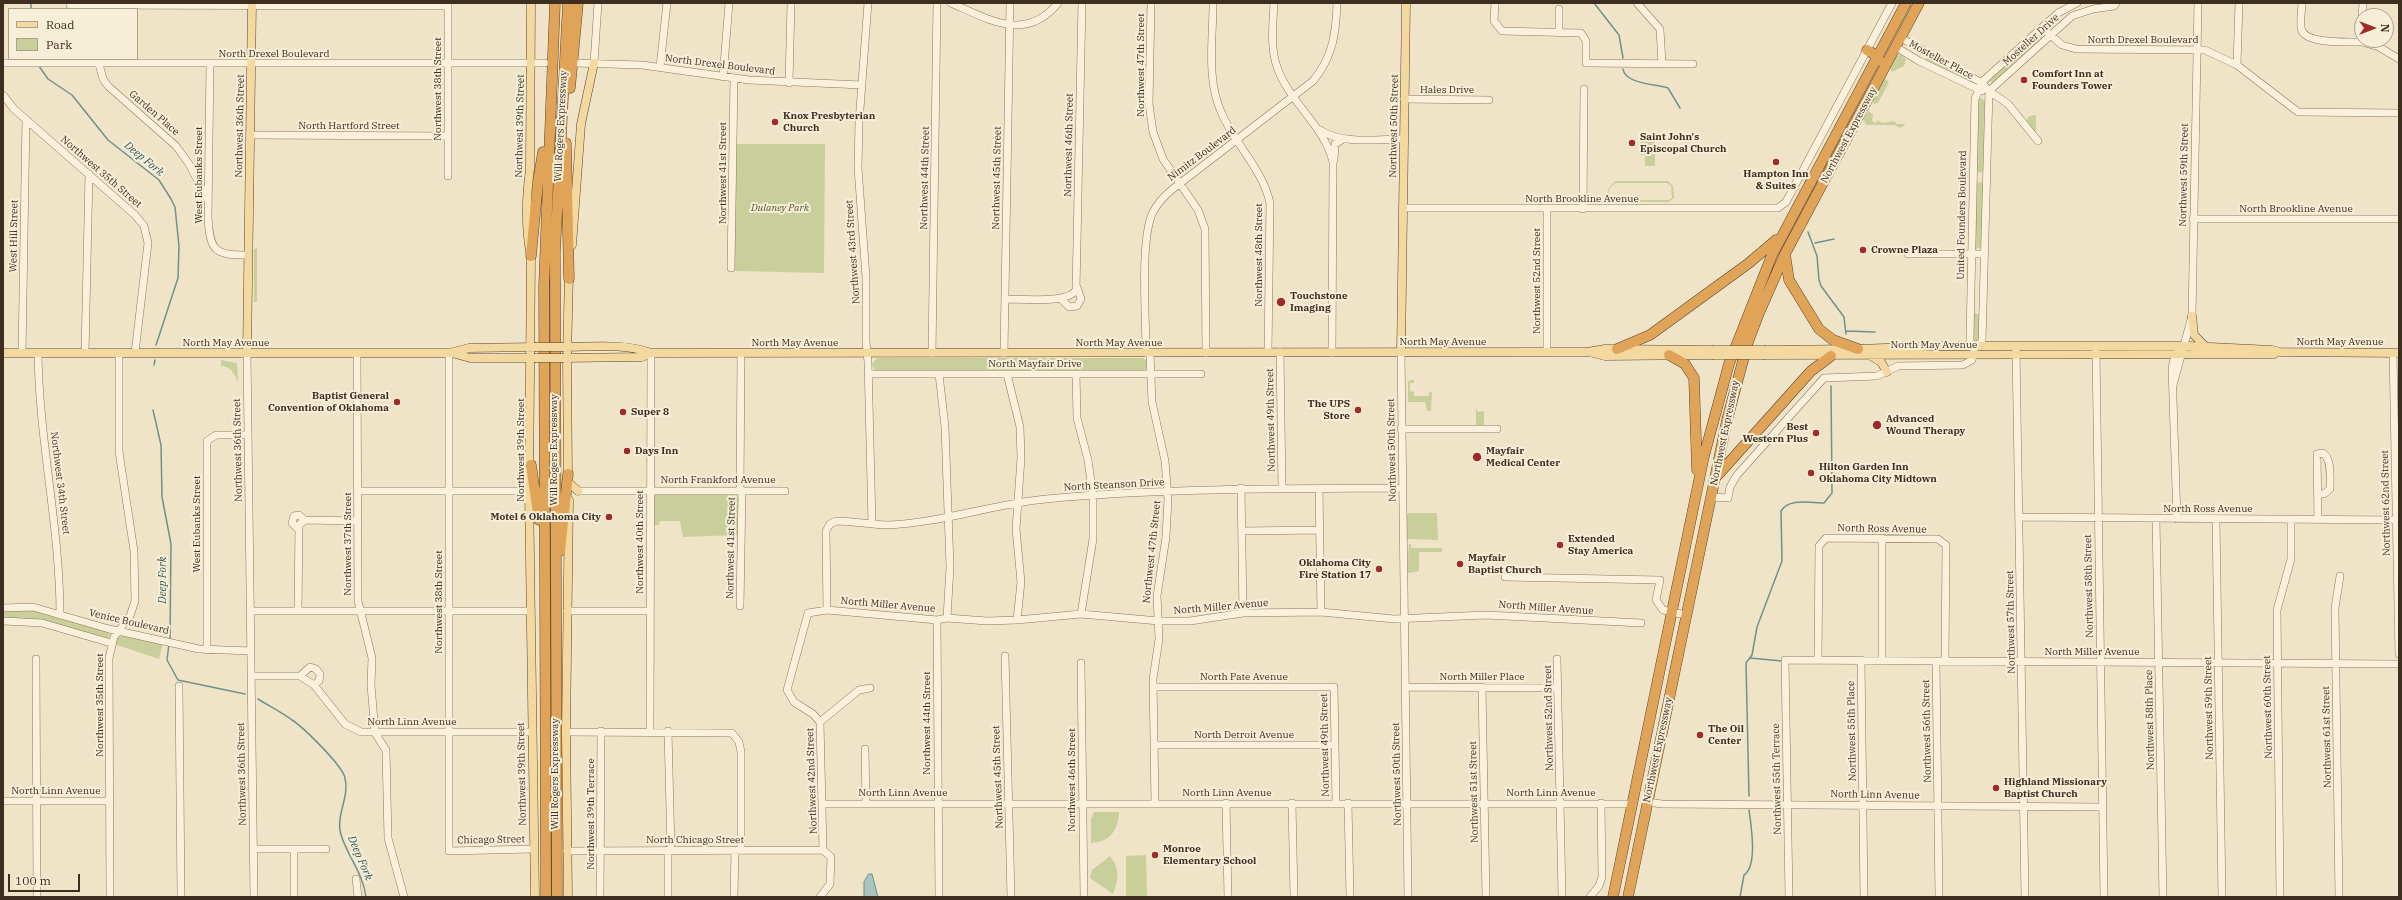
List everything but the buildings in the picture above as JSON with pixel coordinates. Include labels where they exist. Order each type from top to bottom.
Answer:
[{"type":"highway","name":"Will Rogers Expressway","points":[[546,897],[544,293],[555,3]]},
{"type":"highway","name":"Will Rogers Expressway","points":[[556,897],[555,251],[568,3]]},
{"type":"highway","points":[[564,58],[577,3]]},
{"type":"highway","points":[[568,279],[566,132],[577,3]]},
{"type":"highway","name":"Northwest Expressway","points":[[1614,897],[1636,783],[1698,485],[1729,364],[1751,304],[1784,231],[1906,3]]},
{"type":"highway","name":"Northwest Expressway","points":[[1628,897],[1711,497],[1737,378],[1748,342],[1758,313],[1785,254],[1919,3]]},
{"type":"highway","points":[[1891,30],[1893,44],[1898,42]]},
{"type":"highway","points":[[1867,50],[1877,56],[1884,70]]},
{"type":"highway","points":[[531,256],[538,182],[550,116]]},
{"type":"highway","points":[[1617,349],[1640,341],[1650,335],[1760,255],[1784,231]]},
{"type":"highway","points":[[1785,254],[1789,280],[1819,329],[1834,340],[1858,350]]},
{"type":"highway","points":[[1669,355],[1689,367],[1696,384],[1698,485]]},
{"type":"highway","points":[[1715,479],[1811,371],[1831,356]]},
{"type":"highway","points":[[530,465],[536,489],[544,567]]},
{"type":"highway","points":[[555,584],[564,522],[568,478]]},
{"type":"highway","points":[[1636,783],[1641,798],[1647,802]]},
{"type":"main road","name":"Northwest 39th Street","points":[[531,3],[532,64],[530,168],[527,191],[527,237],[531,256],[533,347],[529,491],[534,897]]},
{"type":"main road","name":"Northwest 50th Street","points":[[1401,352],[1406,3]]},
{"type":"main road","name":"Northwest 36th Street","points":[[247,353],[252,4]]},
{"type":"main road","points":[[568,897],[566,732],[568,478],[566,347],[568,279],[580,132],[594,63]]},
{"type":"main road","points":[[2192,316],[2194,335],[2206,347]]},
{"type":"main road","name":"North May Avenue","points":[[2016,351],[2097,346],[2183,346],[2272,350],[2280,352],[2396,352]]},
{"type":"main road","name":"North May Avenue","points":[[3,353],[449,353],[475,348],[533,347],[618,347],[641,349],[651,353],[1587,352],[1617,349],[1871,356],[1975,351]]},
{"type":"main road","name":"North May Avenue","points":[[1765,353],[1858,350],[2016,351],[2095,355],[2272,355],[2280,352]]},
{"type":"main road","name":"North May Avenue","points":[[1587,352],[1605,356],[1669,355],[1712,352]]},
{"type":"main road","name":"North May Avenue","points":[[449,353],[470,358],[642,357],[651,353]]},
{"type":"main road","points":[[1871,356],[1881,362],[1887,372]]},
{"type":"main road","points":[[568,478],[578,491]]},
{"type":"street","points":[[594,63],[598,3]]},
{"type":"street","points":[[660,67],[667,3]]},
{"type":"street","points":[[723,77],[729,3]]},
{"type":"street","points":[[790,83],[791,3]]},
{"type":"street","name":"Northwest 43rd Street","points":[[868,3],[858,168],[866,277],[872,523]]},
{"type":"street","name":"Northwest 44th Street","points":[[932,352],[937,3]]},
{"type":"street","points":[[950,3],[1000,24],[1009,25],[1038,20],[1050,12],[1058,3]]},
{"type":"street","name":"Northwest 45th Street","points":[[1004,353],[1010,3]]},
{"type":"street","name":"Northwest 46th Street","points":[[1061,299],[1067,306],[1074,307],[1079,304],[1081,299],[1077,287],[1082,3]]},
{"type":"street","name":"Northwest 47th Street","points":[[1151,3],[1151,123],[1159,151],[1179,184],[1198,210],[1205,229],[1206,353]]},
{"type":"street","name":"Northwest 48th Street","points":[[1213,3],[1213,87],[1222,114],[1264,186],[1270,203],[1268,352]]},
{"type":"street","points":[[1274,3],[1274,60],[1281,77],[1318,129],[1332,154],[1334,168]]},
{"type":"street","name":"Nimitz Boulevard","points":[[1148,353],[1148,229],[1158,204],[1179,184],[1313,81],[1330,54],[1336,34],[1337,3]]},
{"type":"street","points":[[1495,3],[1494,22],[1498,28],[1505,31],[1559,31],[1578,32],[1583,35],[1586,41],[1586,63],[1693,64]]},
{"type":"street","points":[[1637,3],[1660,29],[1662,64]]},
{"type":"street","points":[[1867,50],[1892,3]]},
{"type":"street","name":"Mosteller Drive","points":[[1982,83],[2058,13],[2077,3]]},
{"type":"street","name":"Mosteller Drive","points":[[1988,93],[2072,16],[2093,9],[2114,6],[2116,3]]},
{"type":"street","name":"Northwest 59th Street","points":[[2177,519],[2173,385],[2178,355],[2183,346],[2192,316],[2198,3]]},
{"type":"street","points":[[2237,65],[2239,3]]},
{"type":"street","points":[[2302,3],[2301,30],[2305,36],[2314,40],[2354,39]]},
{"type":"street","points":[[70,6],[134,4],[448,4]]},
{"type":"street","name":"Northwest 38th Street","points":[[448,4],[448,176]]},
{"type":"street","points":[[1559,9],[1559,31]]},
{"type":"street","name":"North Drexel Boulevard","points":[[2042,28],[2062,45],[2076,50],[2205,50],[2237,65],[2298,112],[2399,113]]},
{"type":"street","name":"Mosteller Place","points":[[1898,42],[1924,51],[1982,83],[1988,93]]},
{"type":"street","name":"Mosteller Place","points":[[1898,42],[1919,61],[1978,91]]},
{"type":"street","points":[[2381,48],[2399,59]]},
{"type":"street","name":"North Brookline Avenue","points":[[1403,208],[1778,208],[1786,202],[1867,50]]},
{"type":"street","points":[[1919,61],[1924,51]]},
{"type":"street","name":"North Drexel Boulevard","points":[[3,63],[51,64],[70,61],[99,64],[546,63]]},
{"type":"street","name":"North Drexel Boulevard","points":[[575,63],[660,67],[723,77],[790,83],[862,85]]},
{"type":"street","name":"Garden Place","points":[[99,64],[103,79],[108,86],[180,151],[208,200]]},
{"type":"street","name":"West Eubanks Street","points":[[210,64],[208,226],[214,248],[224,255],[248,255]]},
{"type":"street","name":"Northwest 41st Street","points":[[731,268],[734,78]]},
{"type":"street","name":"United Founders Boulevard","points":[[1975,351],[1970,342],[1970,305],[1975,99],[1982,83]]},
{"type":"street","points":[[1583,209],[1584,89]]},
{"type":"street","points":[[1978,91],[1988,93],[2008,104],[2038,141]]},
{"type":"street","points":[[1711,497],[1728,498],[1730,487],[1737,475],[1820,380],[1829,377],[1877,376],[1898,366],[1963,365],[1972,360],[1975,351],[1982,342],[1988,93]]},
{"type":"street","name":"Northwest 35th Street","points":[[3,95],[10,105],[26,120],[139,218],[147,232],[148,257],[135,353]]},
{"type":"street","name":"Hales Drive","points":[[1404,100],[1489,100]]},
{"type":"street","name":"West Hill Street","points":[[22,353],[26,120]]},
{"type":"street","points":[[1318,129],[1331,136],[1343,139],[1404,139]]},
{"type":"street","name":"North Hartford Street","points":[[250,135],[448,136]]},
{"type":"street","points":[[1332,352],[1334,168],[1336,144],[1343,139]]},
{"type":"street","points":[[85,353],[89,174]]},
{"type":"street","points":[[1973,177],[1985,177]]},
{"type":"street","name":"Northwest 52nd Street","points":[[1547,209],[1547,352]]},
{"type":"street","name":"North Brookline Avenue","points":[[2193,219],[2399,219]]},
{"type":"street","points":[[1908,254],[1984,254]]},
{"type":"street","points":[[1971,281],[1983,282]]},
{"type":"street","points":[[1005,299],[1061,299],[1070,297],[1077,287]]},
{"type":"street","points":[[1970,305],[1982,312]]},
{"type":"street","name":"Northwest 58th Street","points":[[2097,346],[2095,355],[2097,518],[2104,897]]},
{"type":"street","name":"Northwest 57th Street","points":[[2016,351],[2025,897]]},
{"type":"street","name":"Northwest 41st Street","points":[[740,606],[741,352]]},
{"type":"street","name":"Northwest 49th Street","points":[[1280,352],[1282,488]]},
{"type":"street","name":"Northwest 50th Street","points":[[1401,352],[1408,897]]},
{"type":"street","name":"Northwest 62nd Street","points":[[2396,352],[2399,654]]},
{"type":"street","name":"Northwest 34th Street","points":[[38,353],[39,401],[59,557],[60,615]]},
{"type":"street","name":"Northwest 35th Street","points":[[110,897],[109,658],[111,643],[117,631],[130,616],[135,601],[134,551],[120,452],[119,353]]},
{"type":"street","name":"Northwest 36th Street","points":[[247,353],[254,897]]},
{"type":"street","name":"Northwest 37th Street","points":[[357,353],[358,602],[372,658],[371,685],[375,733]]},
{"type":"street","name":"Northwest 38th Street","points":[[449,353],[449,851]]},
{"type":"street","name":"Northwest 40th Street","points":[[650,731],[651,353]]},
{"type":"street","name":"Northwest 47th Street","points":[[1148,353],[1153,412],[1165,461],[1168,492],[1167,525],[1157,596],[1159,639],[1153,687],[1155,803]]},
{"type":"street","name":"North Mayfair Drive","points":[[868,374],[1201,374]]},
{"type":"street","points":[[939,374],[945,427],[950,567],[947,618]]},
{"type":"street","points":[[1007,374],[1020,428],[1021,458],[1016,503],[1016,529],[1021,582],[1017,620]]},
{"type":"street","points":[[1076,374],[1077,418],[1088,460],[1093,497],[1093,539],[1081,614]]},
{"type":"street","points":[[1401,429],[1497,429]]},
{"type":"street","name":"West Eubanks Street","points":[[207,650],[207,441],[216,435],[248,435]]},
{"type":"street","points":[[2318,494],[2324,494],[2330,489],[2329,466],[2326,456],[2322,453],[2317,454],[2318,519]]},
{"type":"street","points":[[1241,488],[1243,613]]},
{"type":"street","name":"North Steanson Drive","points":[[827,610],[825,540],[826,531],[830,524],[836,521],[888,525],[948,518],[1016,503],[1168,492],[1241,488],[1403,488]]},
{"type":"street","points":[[1319,489],[1321,612]]},
{"type":"street","points":[[358,491],[529,491]]},
{"type":"street","name":"North Frankford Avenue","points":[[578,491],[785,491]]},
{"type":"street","points":[[298,611],[297,528],[292,523],[294,516],[299,515],[305,520],[358,521]]},
{"type":"street","name":"North Ross Avenue","points":[[2019,517],[2216,520],[2397,520]]},
{"type":"street","name":"Northwest 58th Place","points":[[2156,519],[2160,662],[2163,897]]},
{"type":"street","name":"Northwest 60th Street","points":[[2280,897],[2277,610],[2291,559],[2291,519]]},
{"type":"street","name":"Northwest 59th Street","points":[[2216,520],[2222,897]]},
{"type":"street","points":[[1242,531],[1320,530]]},
{"type":"street","name":"North Ross Avenue","points":[[1818,660],[1819,546],[1826,538],[1882,538],[1938,539],[1946,545],[1945,661]]},
{"type":"street","points":[[1882,538],[1882,660]]},
{"type":"street","name":"Northwest 61st Street","points":[[2340,576],[2335,608],[2340,897]]},
{"type":"street","points":[[1505,577],[1660,580],[1656,600],[1663,610],[1686,615]]},
{"type":"street","name":"Venice Boulevard","points":[[3,608],[33,607],[117,631],[207,650],[251,650]]},
{"type":"street","name":"North Miller Avenue","points":[[827,610],[937,620],[947,618],[987,621],[1017,620],[1081,614],[1159,621],[1190,621],[1243,613],[1321,612],[1404,619],[1486,615],[1641,623]]},
{"type":"street","name":"Northwest 42nd Street","points":[[820,897],[830,884],[831,858],[823,850],[820,722],[813,714],[794,702],[787,690],[808,613],[827,610]]},
{"type":"street","points":[[250,611],[531,611]]},
{"type":"street","points":[[567,611],[650,611]]},
{"type":"street","name":"Northwest 44th Street","points":[[937,620],[937,803],[939,897]]},
{"type":"street","points":[[3,621],[42,623],[111,643]]},
{"type":"street","name":"Northwest 45th Street","points":[[1005,656],[1011,897]]},
{"type":"street","points":[[36,659],[37,897]]},
{"type":"street","name":"Northwest 52nd Street","points":[[1557,659],[1562,897]]},
{"type":"street","name":"North Miller Avenue","points":[[1785,660],[2399,664]]},
{"type":"street","name":"Northwest 55th Terrace","points":[[1785,660],[1789,897]]},
{"type":"street","name":"Northwest 55th Place","points":[[1861,660],[1864,897]]},
{"type":"street","name":"Northwest 56th Street","points":[[1936,661],[1938,897]]},
{"type":"street","name":"Northwest 46th Street","points":[[1081,663],[1084,897]]},
{"type":"street","points":[[251,676],[300,676],[310,668],[316,668],[320,674],[319,681],[314,685]]},
{"type":"street","name":"North Linn Avenue","points":[[300,676],[314,685],[345,724],[361,732],[531,732]]},
{"type":"street","points":[[180,686],[181,897]]},
{"type":"street","name":"North Pate Avenue","points":[[1153,687],[1334,687]]},
{"type":"street","name":"Northwest 49th Street","points":[[1334,687],[1336,803]]},
{"type":"street","name":"North Miller Place","points":[[1405,687],[1558,688]]},
{"type":"street","name":"Northwest 51st Street","points":[[1482,687],[1486,897]]},
{"type":"street","points":[[820,722],[859,690],[870,688]]},
{"type":"street","name":"Northwest 39th Terrace","points":[[600,897],[601,731]]},
{"type":"street","points":[[668,731],[668,897]]},
{"type":"street","points":[[566,732],[668,731],[732,733],[739,742],[741,752],[738,851],[734,897]]},
{"type":"street","points":[[375,733],[386,750],[388,838],[404,897]]},
{"type":"street","name":"North Detroit Avenue","points":[[1154,745],[1335,744]]},
{"type":"street","points":[[865,749],[866,803]]},
{"type":"street","name":"North Linn Avenue","points":[[3,801],[109,801]]},
{"type":"street","name":"North Linn Avenue","points":[[823,804],[1009,802],[1632,804]]},
{"type":"street","name":"North Linn Avenue","points":[[1647,802],[1662,804],[2102,807]]},
{"type":"street","points":[[1226,803],[1228,897]]},
{"type":"street","points":[[1292,803],[1294,897]]},
{"type":"street","points":[[1348,803],[1350,897]]},
{"type":"street","points":[[1590,897],[1599,886],[1602,877],[1601,803]]},
{"type":"street","points":[[253,849],[326,849]]},
{"type":"street","points":[[294,849],[294,897]]},
{"type":"street","name":"Chicago Street","points":[[449,851],[533,849]]},
{"type":"street","name":"North Chicago Street","points":[[567,851],[823,850]]},
{"type":"street","points":[[356,879],[358,897]]},
{"type":"green space","points":[[2039,34],[2042,35],[2041,40],[1994,83],[1989,81]]},
{"type":"green space","points":[[1901,54],[1906,60],[1904,66],[1892,72],[1890,68],[1897,56]]},
{"type":"green space","points":[[1927,57],[1973,81],[1973,86],[1925,60]]},
{"type":"green space","points":[[1884,78],[1889,82],[1878,103],[1874,104],[1872,101]]},
{"type":"green space","points":[[1980,98],[1985,102],[1983,170],[1981,173],[1976,171],[1977,102]]},
{"type":"green space","points":[[1869,111],[1873,115],[1872,121],[1876,123],[1877,120],[1882,123],[1894,121],[1897,124],[1906,124],[1900,128],[1895,125],[1866,125],[1863,118]]},
{"type":"green space","points":[[2036,115],[2036,135],[2026,121],[2028,117]]},
{"type":"green space","points":[[1640,139],[1655,139],[1655,166],[1645,166],[1645,155],[1640,155]]},
{"type":"green space","name":"Dulaney Park","points":[[735,144],[825,144],[824,273],[735,271]]},
{"type":"green space","points":[[1615,181],[1668,181],[1673,186],[1674,198],[1669,202],[1615,202],[1609,199],[1608,189]],"holes":[[[1615,183],[1667,183],[1671,186],[1672,198],[1668,200],[1615,200],[1610,198],[1609,189]]]},
{"type":"green space","points":[[1978,182],[1981,182],[1983,185],[1982,247],[1976,249],[1974,248],[1976,186]]},
{"type":"green space","points":[[257,248],[257,302],[254,302],[254,249]]},
{"type":"green space","points":[[1973,312],[1980,315],[1979,341],[1974,342]]},
{"type":"green space","points":[[877,358],[1143,358],[1146,360],[1148,367],[1145,371],[876,372],[872,364]]},
{"type":"green space","points":[[221,360],[237,363],[238,383],[230,369],[221,366]]},
{"type":"green space","points":[[1410,380],[1414,380],[1414,383],[1410,383],[1410,391],[1414,392],[1414,396],[1429,396],[1429,392],[1432,392],[1431,411],[1427,411],[1425,402],[1408,402],[1408,382]]},
{"type":"green space","points":[[1476,408],[1478,412],[1484,411],[1484,425],[1476,425]]},
{"type":"green space","points":[[656,494],[736,494],[739,499],[739,535],[683,537],[680,521],[660,521],[659,525],[653,525],[654,497]]},
{"type":"green space","points":[[1408,513],[1437,513],[1438,540],[1407,539]]},
{"type":"green space","points":[[1409,544],[1411,544],[1411,548],[1442,548],[1442,552],[1419,552],[1419,571],[1409,573],[1407,571]]},
{"type":"green space","points":[[25,609],[38,611],[108,632],[110,636],[106,639],[36,619],[3,619],[3,610]]},
{"type":"green space","points":[[121,635],[163,643],[159,659],[114,644]]},
{"type":"green space","points":[[1094,812],[1119,812],[1119,818],[1115,829],[1108,838],[1103,841],[1091,843],[1091,819]]},
{"type":"green space","points":[[1146,855],[1147,897],[1126,897],[1126,856]]},
{"type":"green space","points":[[1110,856],[1116,865],[1118,874],[1113,894],[1090,878],[1092,870]]},
{"type":"water","points":[[869,874],[872,874],[878,897],[864,897],[864,882]]},
{"type":"waterway","name":"Deep Fork","points":[[31,3],[31,8]]},
{"type":"waterway","points":[[1594,3],[1619,35],[1623,58]]},
{"type":"waterway","name":"Deep Fork","points":[[39,66],[48,79],[72,95],[108,140],[159,180],[175,207],[179,246],[178,278],[156,345]]},
{"type":"waterway","points":[[1623,69],[1625,74],[1635,81],[1668,88],[1680,108]]},
{"type":"waterway","points":[[1808,232],[1817,256],[1821,286],[1844,317],[1846,334]]},
{"type":"waterway","points":[[1815,243],[1834,239]]},
{"type":"waterway","points":[[1846,331],[1875,332]]},
{"type":"waterway","name":"Deep Fork","points":[[154,365],[155,360]]},
{"type":"waterway","points":[[1749,796],[1746,663],[1752,655],[1757,627],[1782,561],[1781,511],[1789,504],[1794,503],[1824,503],[1832,493],[1831,386]]},
{"type":"waterway","name":"Deep Fork","points":[[153,410],[161,445],[162,497],[171,544],[170,640]]},
{"type":"waterway","name":"Deep Fork","points":[[169,644],[167,660],[178,680],[245,694]]},
{"type":"waterway","points":[[1750,658],[1782,661]]},
{"type":"waterway","name":"Deep Fork","points":[[258,699],[284,714],[297,724],[322,747],[343,772],[346,792],[340,821],[341,835],[362,880],[366,897]]},
{"type":"waterway","points":[[1740,897],[1744,875],[1751,863],[1752,854],[1752,835],[1749,810]]},
{"type":"place","name":"Comfort Inn at Founders Tower","points":[[2024,80]]},
{"type":"place","name":"Knox Presbyterian Church","points":[[775,122]]},
{"type":"place","name":"Saint John's Episcopal Church","points":[[1632,143]]},
{"type":"place","name":"Hampton Inn & Suites","points":[[1776,162]]},
{"type":"place","name":"Crowne Plaza","points":[[1863,250]]},
{"type":"place","name":"Touchstone Imaging","points":[[1281,302]]},
{"type":"place","name":"Baptist General Convention of Oklahoma","points":[[397,402]]},
{"type":"place","name":"The UPS Store","points":[[1358,410]]},
{"type":"place","name":"Super 8","points":[[623,412]]},
{"type":"place","name":"Advanced Wound Therapy","points":[[1877,425]]},
{"type":"place","name":"Best Western Plus","points":[[1816,433]]},
{"type":"place","name":"Days Inn","points":[[627,451]]},
{"type":"place","name":"Mayfair Medical Center","points":[[1477,457]]},
{"type":"place","name":"Hilton Garden Inn Oklahoma City Midtown","points":[[1811,473]]},
{"type":"place","name":"Motel 6 Oklahoma City","points":[[609,517]]},
{"type":"place","name":"Extended Stay America","points":[[1560,545]]},
{"type":"place","name":"Mayfair Baptist Church","points":[[1460,564]]},
{"type":"place","name":"Oklahoma City Fire Station 17","points":[[1379,569]]},
{"type":"place","name":"The Oil Center","points":[[1700,735]]},
{"type":"place","name":"Highland Missionary Baptist Church","points":[[1996,788]]},
{"type":"place","name":"Monroe Elementary School","points":[[1155,855]]}]
